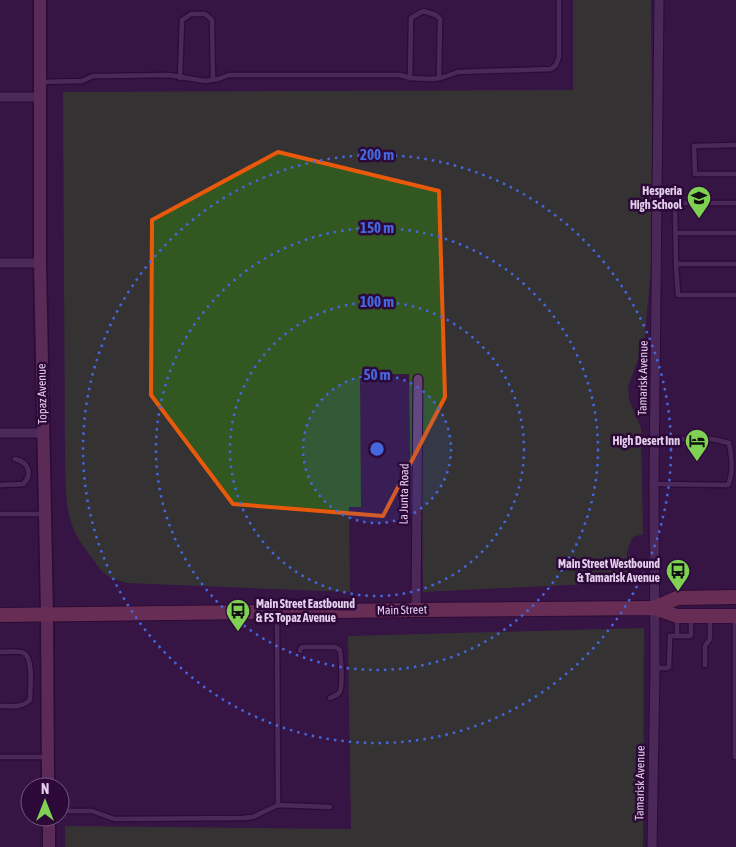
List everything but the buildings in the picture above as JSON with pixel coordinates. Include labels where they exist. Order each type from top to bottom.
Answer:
[{"type":"main road","name":"Main Street","points":[[654,608],[677,598],[736,597]]},
{"type":"main road","name":"Main Street","points":[[0,615],[654,608],[684,616],[735,616]]},
{"type":"street","name":"Topaz Avenue","points":[[40,0],[40,263],[47,614],[48,777]]},
{"type":"street","name":"Tamarisk Avenue","points":[[652,847],[655,668],[654,484],[659,0]]},
{"type":"street","points":[[0,97],[40,97]]},
{"type":"street","points":[[0,263],[40,263]]},
{"type":"street","name":"La Junta Road","points":[[416,610],[418,379]]},
{"type":"street","points":[[0,433],[43,433]]},
{"type":"street","points":[[48,827],[49,847]]},
{"type":"lane","points":[[40,82],[82,81],[92,76],[169,75],[205,81],[229,75],[400,75],[422,80],[439,78],[458,72],[550,69],[556,65],[559,57],[559,0]]},
{"type":"lane","points":[[410,78],[411,18],[423,11],[436,15],[440,20],[439,78]]},
{"type":"lane","points":[[180,78],[182,20],[191,14],[206,14],[212,20],[213,80]]},
{"type":"lane","points":[[736,145],[694,146],[695,174],[736,174]]},
{"type":"lane","points":[[736,203],[675,203],[678,295],[736,295]]},
{"type":"lane","points":[[675,233],[736,233]]},
{"type":"lane","points":[[676,264],[736,264]]},
{"type":"lane","points":[[654,484],[728,485],[731,478],[732,464],[729,443],[712,439],[655,439]]},
{"type":"lane","points":[[0,485],[23,484],[27,481],[28,468],[26,464],[22,460],[16,459]]},
{"type":"lane","points":[[0,514],[45,514]]},
{"type":"lane","points":[[277,611],[278,805]]},
{"type":"lane","points":[[677,636],[684,616]]},
{"type":"lane","points":[[655,668],[669,667],[670,636],[690,636],[692,634],[684,616]]},
{"type":"lane","points":[[705,665],[705,646],[710,639],[710,616]]},
{"type":"lane","points":[[735,616],[735,757]]},
{"type":"lane","points":[[300,651],[303,647],[335,647],[340,650],[340,692],[330,698]]},
{"type":"lane","points":[[0,652],[23,652],[28,656],[30,663],[30,700],[26,704],[17,706],[0,706]]},
{"type":"lane","points":[[0,757],[48,757]]},
{"type":"lane","points":[[70,811],[92,811],[114,819],[243,818],[253,817],[278,805],[330,806]]},
{"type":"highlighted area","points":[[278,152],[439,191],[445,397],[383,516],[233,504],[151,395],[152,220]]},
{"type":"green space","points":[[573,0],[651,0],[653,249],[644,344],[628,386],[629,399],[641,428],[643,534],[633,537],[627,553],[627,570],[622,581],[423,592],[422,507],[411,507],[409,374],[360,375],[361,507],[349,507],[350,592],[127,583],[113,579],[105,573],[77,537],[69,516],[66,497],[63,92],[573,90]]},
{"type":"green space","points":[[644,628],[643,847],[65,847],[65,827],[70,826],[351,829],[348,636]]},
{"type":"place","name":"Hesperia High School","points":[[699,219]]},
{"type":"place","name":"High Desert Inn","points":[[697,462]]},
{"type":"place","name":"Main Street Westbound & Tamarisk Avenue","points":[[678,592]]},
{"type":"place","name":"Main Street Eastbound & FS Topaz Avenue","points":[[238,632]]}]
